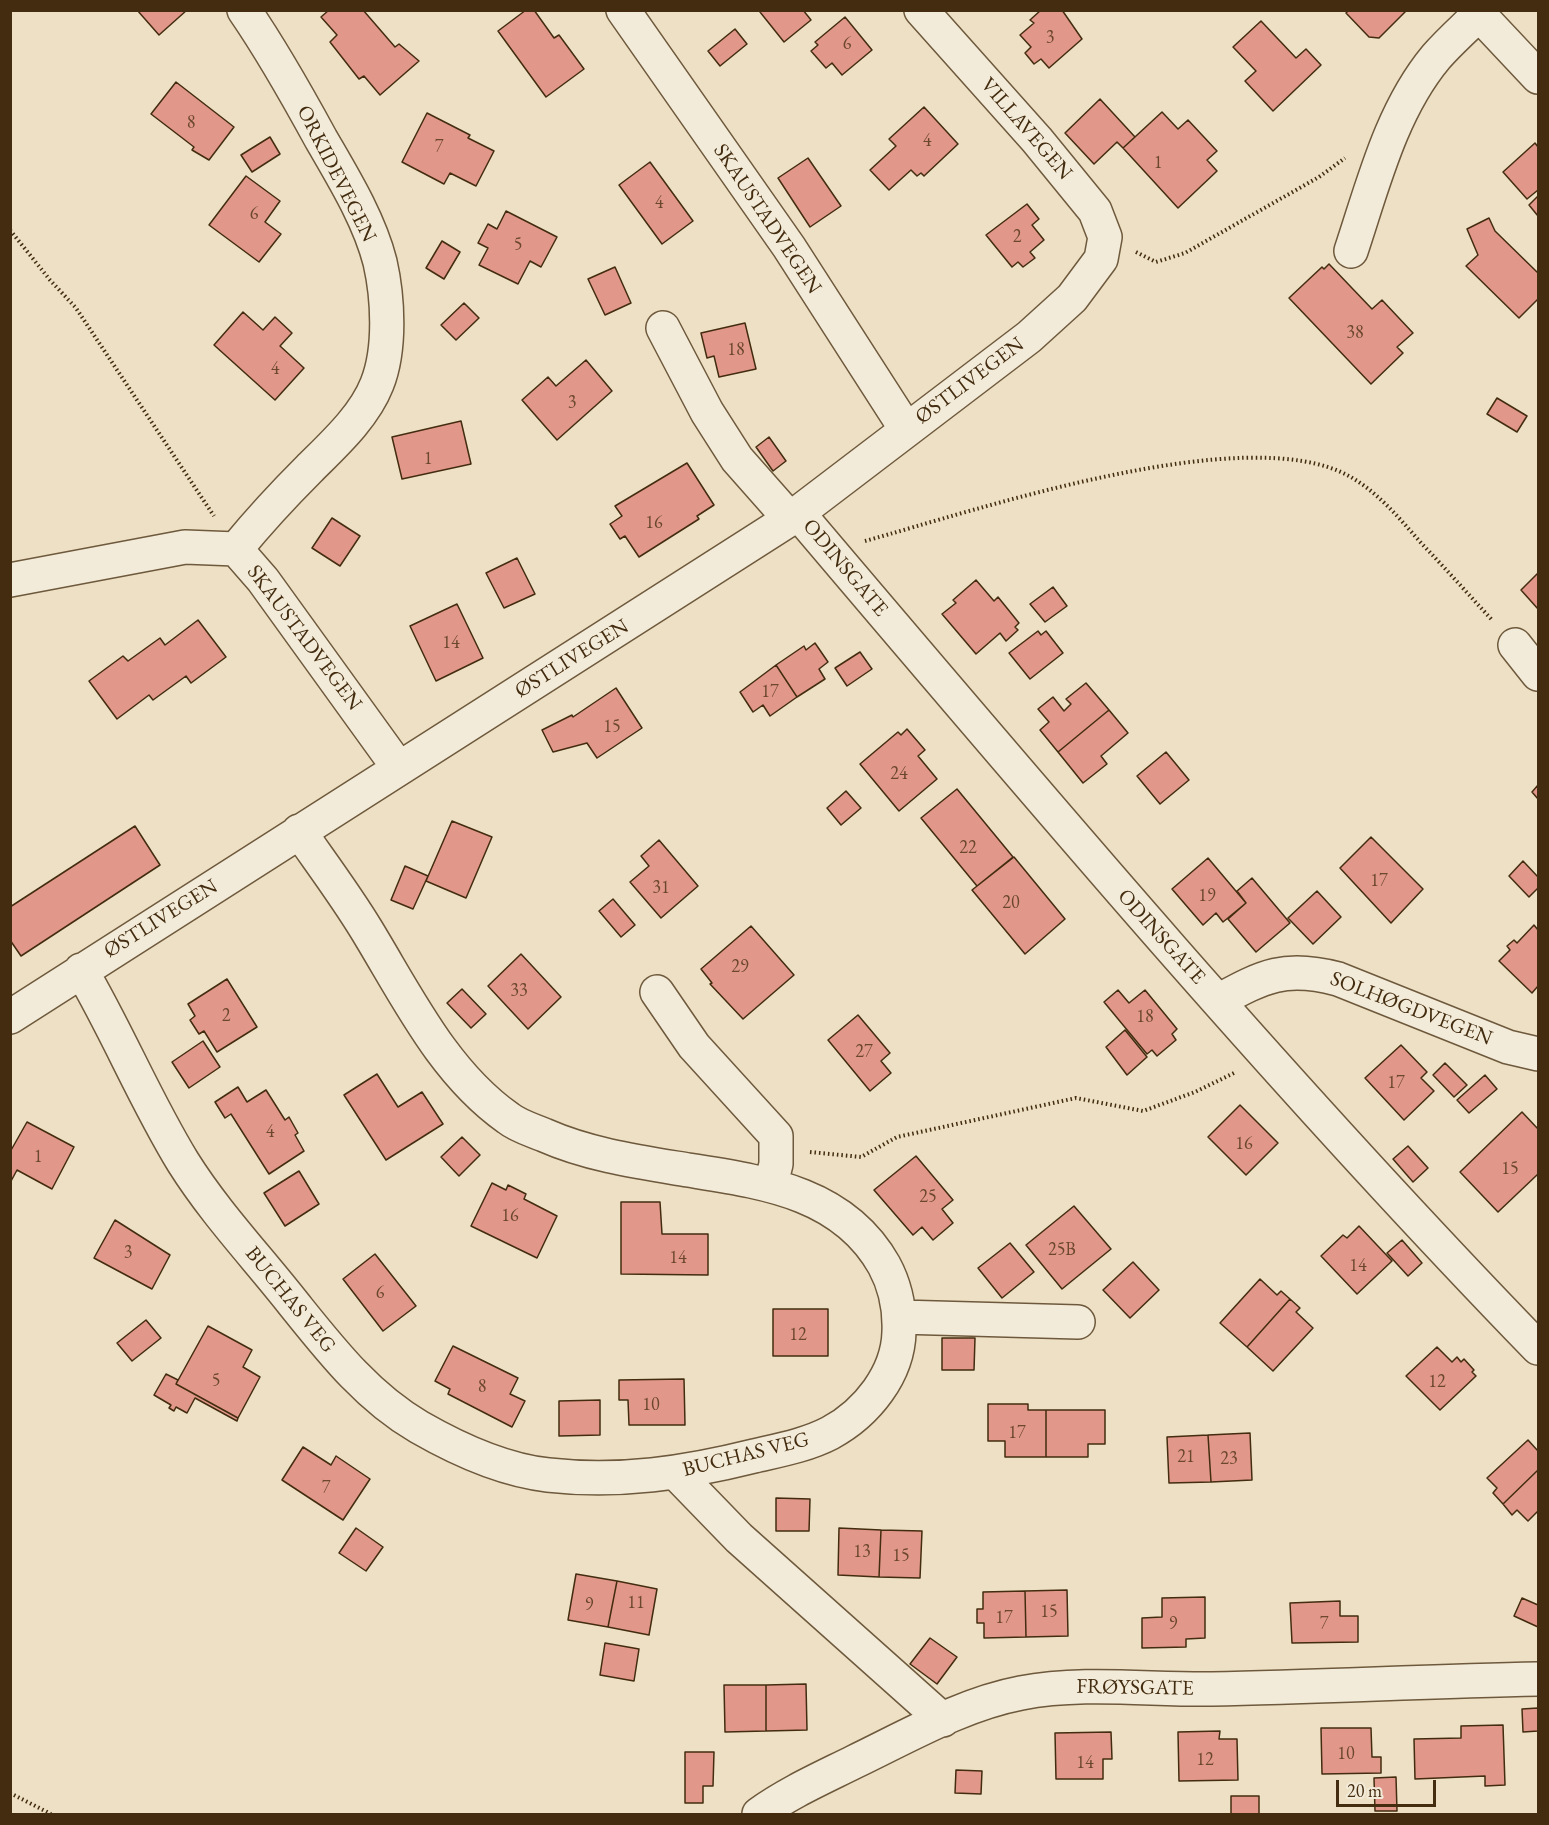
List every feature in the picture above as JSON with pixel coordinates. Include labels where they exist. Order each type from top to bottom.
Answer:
[{"type":"street","name":"ORKIDEVEGEN","points":[[236,549],[262,518],[337,442],[360,413],[377,384],[384,350],[385,321],[380,262],[364,221],[297,97],[244,10]]},
{"type":"street","name":"SKAUSTADVEGEN","points":[[623,10],[789,247],[906,429]]},
{"type":"street","name":"VILLAVEGEN","points":[[921,10],[1075,184],[1095,211],[1103,248]]},
{"type":"street","points":[[1352,251],[1376,176],[1404,106],[1436,57],[1477,12],[1539,77]]},
{"type":"street","name":"ØSTLIVEGEN","points":[[10,1017],[794,516],[1051,319],[1072,298],[1103,248]]},
{"type":"street","name":"ODINSGATE","points":[[663,328],[707,412],[737,459],[830,551],[1136,911],[1266,1057],[1539,1348]]},
{"type":"street","name":"SKAUSTADVEGEN","points":[[14,571],[185,547],[236,549],[263,580],[398,767]]},
{"type":"street","points":[[1515,645],[1539,674]]},
{"type":"street","name":"BUCHAS VEG","points":[[81,970],[111,1022],[146,1097],[206,1196],[350,1372],[379,1399],[416,1425],[480,1457],[510,1468],[547,1475],[629,1478],[676,1473],[801,1444],[829,1434],[849,1421],[887,1379],[899,1350],[900,1317],[897,1295],[884,1265],[864,1236],[838,1213],[773,1174],[613,1157],[562,1143],[512,1122],[479,1095],[424,1027],[364,925],[299,831]]},
{"type":"street","name":"SOLHØGDVEGEN","points":[[1218,1001],[1249,984],[1278,973],[1311,972],[1359,987],[1508,1047],[1539,1054]]},
{"type":"street","points":[[657,992],[694,1046],[776,1136],[773,1174]]},
{"type":"street","points":[[900,1317],[1078,1322]]},
{"type":"street","points":[[676,1473],[739,1538],[943,1720]]},
{"type":"street","name":"FRØYSGATE","points":[[759,1815],[799,1790],[943,1720],[986,1702],[1022,1692],[1068,1687],[1153,1690],[1323,1687],[1539,1678]]},
{"type":"path","points":[[1103,248],[1156,262],[1185,253],[1319,177],[1349,156]]},
{"type":"path","points":[[10,230],[76,308],[236,549]]},
{"type":"path","points":[[830,551],[1063,486],[1106,477],[1214,458],[1275,458],[1319,465],[1348,476],[1386,504],[1515,645]]},
{"type":"path","points":[[773,1174],[806,1151],[861,1157],[897,1137],[1076,1098],[1143,1111],[1196,1092],[1266,1057]]},
{"type":"path","points":[[10,1793],[51,1815]]},
{"type":"building","points":[[137,10],[187,10],[159,35]]},
{"type":"building","points":[[329,10],[363,10],[395,47],[399,44],[419,61],[380,95],[364,76],[359,79],[330,42],[337,35],[321,17]]},
{"type":"building","points":[[526,10],[534,10],[554,38],[559,35],[584,69],[546,97],[498,31]]},
{"type":"building","points":[[762,10],[803,10],[811,20],[784,42],[760,12]]},
{"type":"building","points":[[1041,10],[1062,10],[1082,39],[1049,68],[1041,59],[1034,64],[1025,53],[1031,47],[1020,35],[1034,23],[1030,20]]},
{"type":"building","points":[[1349,10],[1407,10],[1379,38],[1369,37],[1346,13]]},
{"type":"building","points":[[845,17],[872,50],[842,75],[832,63],[826,68],[811,51],[818,45],[815,42]]},
{"type":"building","points":[[1261,21],[1296,58],[1306,49],[1321,65],[1273,111],[1245,81],[1256,71],[1233,47]]},
{"type":"building","points":[[735,29],[747,44],[720,66],[708,51]]},
{"type":"building","points":[[176,82],[234,127],[209,160],[192,150],[194,147],[151,114]]},
{"type":"building","points":[[1100,99],[1135,137],[1123,148],[1117,142],[1094,164],[1065,133]]},
{"type":"building","points":[[924,107],[958,144],[924,176],[921,173],[917,176],[911,170],[889,190],[870,170],[896,146],[889,139]]},
{"type":"building","points":[[1162,112],[1178,129],[1188,120],[1217,151],[1207,160],[1217,171],[1178,208],[1123,148]]},
{"type":"building","points":[[427,113],[470,135],[468,138],[494,151],[476,186],[450,173],[444,184],[402,162]]},
{"type":"building","points":[[270,137],[280,154],[252,172],[241,155]]},
{"type":"building","points":[[1535,143],[1538,147],[1538,190],[1527,199],[1503,172]]},
{"type":"building","points":[[808,158],[841,206],[810,227],[778,178]]},
{"type":"building","points":[[650,162],[693,221],[662,244],[619,185]]},
{"type":"building","points":[[246,176],[280,201],[265,222],[281,234],[259,262],[209,225]]},
{"type":"building","points":[[1538,196],[1538,216],[1529,205]]},
{"type":"building","points":[[1027,204],[1039,219],[1032,225],[1044,240],[1030,252],[1035,258],[1023,267],[1018,262],[1012,267],[986,235]]},
{"type":"building","points":[[506,211],[557,237],[541,267],[530,261],[518,284],[479,265],[488,248],[478,243],[488,224],[497,229]]},
{"type":"building","points":[[1489,218],[1495,231],[1538,273],[1538,299],[1519,318],[1466,266],[1478,255],[1467,229]]},
{"type":"building","points":[[442,241],[460,252],[444,279],[426,268]]},
{"type":"building","points":[[1329,264],[1372,309],[1382,300],[1413,333],[1397,347],[1403,353],[1371,384],[1289,298],[1322,267],[1324,269]]},
{"type":"building","points":[[615,267],[631,303],[605,315],[588,279]]},
{"type":"building","points":[[464,303],[479,318],[456,340],[441,325]]},
{"type":"building","points":[[243,312],[263,330],[275,317],[292,333],[280,346],[304,368],[275,400],[214,345]]},
{"type":"building","points":[[745,323],[756,369],[719,377],[714,356],[707,358],[701,333]]},
{"type":"building","points":[[586,360],[612,391],[557,440],[522,400],[548,377],[556,386]]},
{"type":"building","points":[[1497,398],[1527,416],[1517,432],[1487,414]]},
{"type":"building","points":[[461,421],[471,464],[402,479],[392,437]]},
{"type":"building","points":[[769,437],[786,461],[773,471],[756,447]]},
{"type":"building","points":[[687,463],[714,505],[697,516],[699,519],[639,557],[625,536],[620,539],[610,524],[622,516],[615,506]]},
{"type":"building","points":[[332,518],[360,536],[340,566],[312,548]]},
{"type":"building","points":[[517,558],[535,594],[504,608],[486,573]]},
{"type":"building","points":[[1538,573],[1538,609],[1521,590]]},
{"type":"building","points":[[976,580],[994,601],[998,597],[1019,623],[1015,627],[1018,630],[1006,641],[1000,633],[976,654],[942,614],[956,603],[953,600]]},
{"type":"building","points":[[1053,587],[1067,606],[1045,622],[1030,604]]},
{"type":"building","points":[[457,604],[483,658],[436,681],[410,626]]},
{"type":"building","points":[[198,620],[226,657],[191,683],[186,676],[153,700],[149,695],[117,719],[89,681],[123,656],[128,661],[160,638],[165,645]]},
{"type":"building","points":[[1038,631],[1041,635],[1046,631],[1063,653],[1030,679],[1009,653]]},
{"type":"building","points":[[815,643],[828,662],[819,669],[825,679],[797,697],[776,665],[804,646],[806,650]]},
{"type":"building","points":[[860,652],[872,669],[847,686],[835,668]]},
{"type":"building","points":[[776,665],[797,697],[770,716],[763,705],[753,712],[740,692]]},
{"type":"building","points":[[1086,683],[1109,710],[1058,752],[1040,730],[1049,722],[1038,709],[1053,697],[1064,711],[1071,704],[1066,699]]},
{"type":"building","points":[[616,688],[642,728],[597,758],[587,743],[553,752],[542,730],[572,715],[573,717]]},
{"type":"building","points":[[1109,710],[1128,733],[1101,756],[1107,764],[1083,783],[1058,752]]},
{"type":"building","points":[[907,729],[925,750],[918,756],[937,779],[899,811],[860,764],[898,732],[901,735]]},
{"type":"building","points":[[1166,752],[1189,780],[1160,804],[1137,776]]},
{"type":"building","points":[[1538,785],[1538,799],[1532,792]]},
{"type":"building","points":[[957,789],[1013,857],[977,886],[921,818]]},
{"type":"building","points":[[846,791],[861,808],[841,825],[827,808]]},
{"type":"building","points":[[452,821],[492,837],[466,898],[426,881]]},
{"type":"building","points":[[135,826],[160,865],[21,956],[10,940],[10,907]]},
{"type":"building","points":[[1371,837],[1423,889],[1391,923],[1340,868]]},
{"type":"building","points":[[659,840],[698,886],[661,918],[630,882],[649,866],[641,856]]},
{"type":"building","points":[[1014,857],[1065,919],[1025,954],[972,890]]},
{"type":"building","points":[[1208,858],[1246,903],[1223,922],[1216,913],[1203,925],[1172,889]]},
{"type":"building","points":[[1523,861],[1538,877],[1538,888],[1529,897],[1509,876]]},
{"type":"building","points":[[405,866],[428,876],[413,909],[391,900]]},
{"type":"building","points":[[1252,878],[1290,923],[1256,952],[1228,919],[1246,903],[1237,891]]},
{"type":"building","points":[[1317,891],[1341,917],[1313,944],[1288,918]]},
{"type":"building","points":[[613,899],[635,925],[621,937],[599,911]]},
{"type":"building","points":[[1534,925],[1538,930],[1538,986],[1532,993],[1499,961],[1510,950],[1507,946],[1514,940],[1517,943]]},
{"type":"building","points":[[751,926],[794,975],[743,1019],[710,984],[712,983],[701,969]]},
{"type":"building","points":[[521,954],[561,997],[528,1029],[488,986]]},
{"type":"building","points":[[227,979],[257,1027],[217,1052],[204,1031],[199,1034],[190,1020],[195,1016],[188,1004]]},
{"type":"building","points":[[462,989],[486,1014],[471,1028],[447,1003]]},
{"type":"building","points":[[1118,990],[1129,1003],[1145,990],[1177,1029],[1172,1034],[1176,1040],[1157,1056],[1152,1050],[1147,1054],[1104,1002]]},
{"type":"building","points":[[858,1015],[890,1053],[881,1061],[891,1073],[870,1091],[828,1040]]},
{"type":"building","points":[[1125,1030],[1147,1057],[1127,1075],[1106,1047]]},
{"type":"building","points":[[203,1041],[220,1067],[189,1088],[172,1062]]},
{"type":"building","points":[[1401,1045],[1427,1072],[1421,1078],[1434,1091],[1404,1120],[1365,1078]]},
{"type":"building","points":[[1445,1063],[1467,1085],[1454,1097],[1433,1075]]},
{"type":"building","points":[[377,1074],[398,1107],[422,1092],[443,1124],[386,1160],[344,1095]]},
{"type":"building","points":[[1485,1075],[1497,1089],[1469,1113],[1457,1100]]},
{"type":"building","points":[[238,1087],[247,1102],[266,1090],[285,1120],[289,1117],[298,1133],[295,1135],[304,1151],[269,1174],[231,1114],[225,1118],[215,1102]]},
{"type":"building","points":[[1240,1105],[1278,1143],[1246,1175],[1208,1137]]},
{"type":"building","points":[[1522,1112],[1538,1129],[1538,1174],[1498,1212],[1460,1172]]},
{"type":"building","points":[[27,1122],[74,1147],[52,1189],[17,1170],[10,1183],[10,1152]]},
{"type":"building","points":[[462,1137],[480,1155],[459,1176],[441,1157]]},
{"type":"building","points":[[1408,1146],[1428,1168],[1413,1182],[1393,1159]]},
{"type":"building","points":[[916,1156],[953,1200],[942,1209],[953,1223],[933,1240],[922,1227],[913,1235],[874,1190]]},
{"type":"building","points":[[299,1171],[319,1204],[285,1226],[264,1193]]},
{"type":"building","points":[[492,1183],[506,1190],[508,1185],[526,1194],[524,1199],[557,1216],[537,1258],[471,1226]]},
{"type":"building","points":[[621,1202],[660,1202],[662,1234],[708,1234],[708,1275],[621,1274]]},
{"type":"building","points":[[1074,1206],[1111,1249],[1062,1289],[1026,1245]]},
{"type":"building","points":[[115,1220],[170,1255],[152,1289],[94,1258]]},
{"type":"building","points":[[1359,1226],[1392,1261],[1357,1294],[1321,1256],[1343,1235],[1347,1238]]},
{"type":"building","points":[[1402,1240],[1422,1263],[1408,1276],[1387,1253]]},
{"type":"building","points":[[1010,1243],[1034,1272],[1002,1298],[978,1268]]},
{"type":"building","points":[[375,1254],[416,1306],[383,1331],[343,1279]]},
{"type":"building","points":[[1133,1262],[1159,1290],[1130,1318],[1103,1290]]},
{"type":"building","points":[[1260,1279],[1277,1295],[1281,1291],[1290,1299],[1247,1347],[1220,1323]]},
{"type":"building","points":[[1290,1299],[1300,1308],[1296,1312],[1313,1328],[1273,1371],[1247,1347]]},
{"type":"building","points":[[773,1309],[828,1309],[828,1356],[773,1356]]},
{"type":"building","points":[[146,1320],[161,1338],[132,1361],[117,1343]]},
{"type":"building","points":[[208,1326],[252,1350],[243,1367],[260,1377],[238,1418],[176,1384]]},
{"type":"building","points":[[942,1338],[975,1338],[974,1370],[942,1370]]},
{"type":"building","points":[[453,1346],[518,1378],[510,1394],[525,1401],[512,1427],[448,1394],[450,1389],[435,1381]]},
{"type":"building","points":[[1437,1347],[1452,1362],[1457,1357],[1461,1362],[1464,1359],[1474,1370],[1472,1372],[1476,1376],[1440,1410],[1406,1376]]},
{"type":"building","points":[[166,1374],[178,1380],[176,1384],[238,1418],[237,1421],[195,1398],[187,1413],[176,1407],[174,1411],[169,1408],[171,1405],[154,1395]]},
{"type":"building","points":[[684,1379],[685,1425],[629,1425],[628,1400],[619,1400],[619,1380]]},
{"type":"building","points":[[600,1400],[600,1435],[559,1436],[559,1401]]},
{"type":"building","points":[[988,1404],[1028,1404],[1028,1410],[1046,1410],[1046,1457],[1005,1457],[1005,1441],[988,1441]]},
{"type":"building","points":[[1046,1410],[1105,1410],[1105,1444],[1088,1444],[1088,1457],[1046,1457]]},
{"type":"building","points":[[1250,1433],[1252,1480],[1211,1482],[1208,1435]]},
{"type":"building","points":[[1208,1435],[1211,1482],[1169,1483],[1167,1437]]},
{"type":"building","points":[[1528,1440],[1538,1451],[1538,1470],[1503,1504],[1493,1493],[1497,1488],[1487,1478]]},
{"type":"building","points":[[303,1447],[331,1465],[336,1456],[370,1479],[343,1520],[282,1480]]},
{"type":"building","points":[[1538,1470],[1538,1511],[1528,1521],[1517,1510],[1512,1515],[1503,1504]]},
{"type":"building","points":[[776,1498],[810,1499],[809,1531],[776,1531]]},
{"type":"building","points":[[356,1528],[383,1547],[366,1571],[339,1553]]},
{"type":"building","points":[[839,1528],[881,1530],[879,1577],[838,1575]]},
{"type":"building","points":[[881,1530],[922,1531],[920,1578],[879,1577]]},
{"type":"building","points":[[576,1574],[617,1581],[608,1627],[568,1620]]},
{"type":"building","points":[[617,1581],[657,1589],[649,1635],[608,1627]]},
{"type":"building","points":[[1067,1590],[1068,1636],[1026,1637],[1025,1591]]},
{"type":"building","points":[[1025,1591],[1026,1637],[984,1638],[984,1623],[977,1623],[977,1609],[983,1609],[983,1592]]},
{"type":"building","points":[[1205,1597],[1205,1638],[1186,1639],[1186,1647],[1142,1648],[1142,1618],[1162,1617],[1162,1598]]},
{"type":"building","points":[[1522,1598],[1538,1605],[1538,1627],[1514,1616]]},
{"type":"building","points":[[1340,1601],[1340,1616],[1358,1616],[1358,1642],[1292,1643],[1290,1603]]},
{"type":"building","points":[[930,1638],[957,1657],[937,1684],[910,1664]]},
{"type":"building","points":[[605,1643],[639,1649],[634,1681],[600,1675]]},
{"type":"building","points":[[806,1684],[807,1730],[766,1731],[766,1685]]},
{"type":"building","points":[[724,1685],[766,1685],[766,1731],[725,1732]]},
{"type":"building","points":[[1538,1708],[1538,1731],[1523,1732],[1522,1709]]},
{"type":"building","points":[[1503,1725],[1505,1785],[1485,1786],[1485,1776],[1415,1779],[1414,1739],[1461,1738],[1461,1726]]},
{"type":"building","points":[[1321,1728],[1371,1728],[1372,1757],[1381,1757],[1381,1773],[1322,1774]]},
{"type":"building","points":[[1220,1731],[1219,1739],[1237,1739],[1238,1780],[1179,1781],[1178,1732]]},
{"type":"building","points":[[1111,1732],[1112,1759],[1103,1759],[1103,1779],[1056,1779],[1055,1733]]},
{"type":"building","points":[[685,1752],[714,1752],[713,1786],[703,1786],[703,1803],[685,1803]]},
{"type":"building","points":[[956,1770],[982,1771],[981,1794],[955,1793]]},
{"type":"building","points":[[1396,1777],[1397,1811],[1375,1811],[1374,1778]]},
{"type":"building","points":[[1231,1796],[1259,1796],[1259,1814],[1231,1814]]}]
